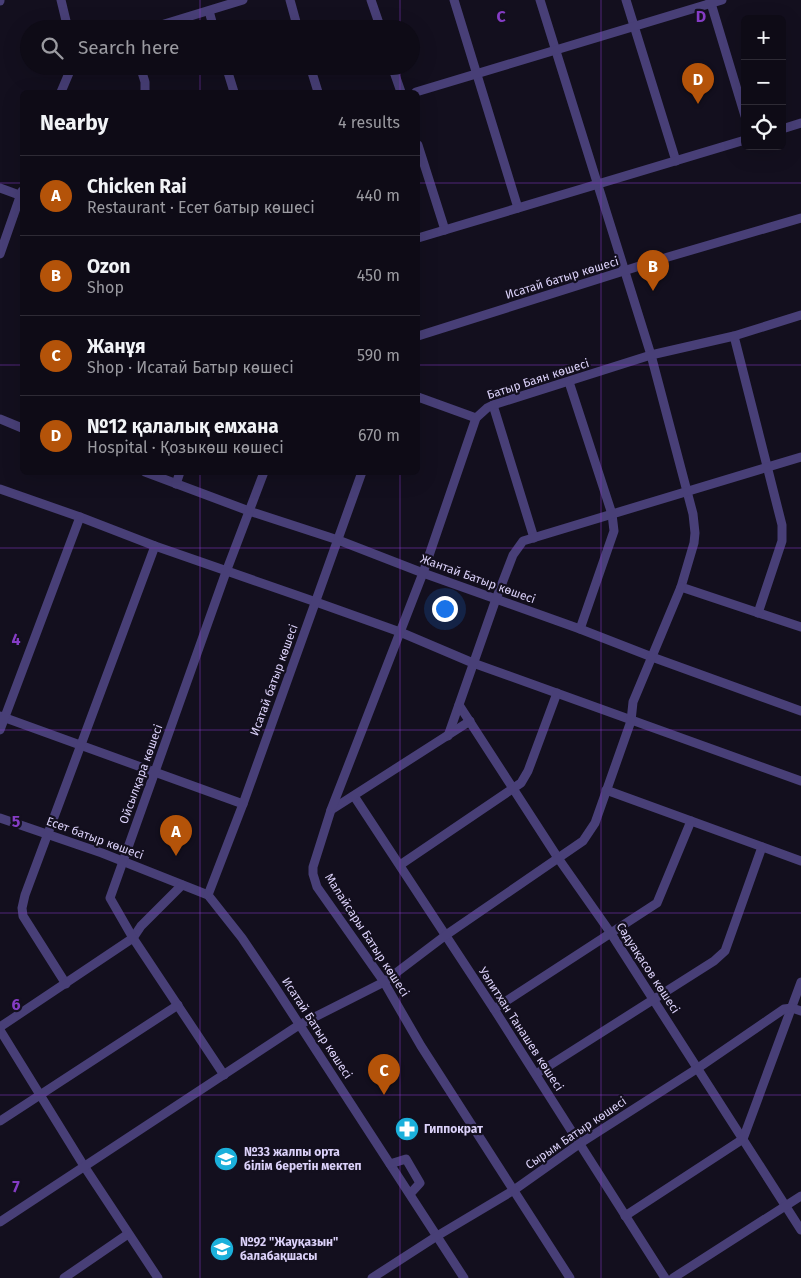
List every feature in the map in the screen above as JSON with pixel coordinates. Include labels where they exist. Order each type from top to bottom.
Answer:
[{"type":"street","points":[[61,0],[66,20]]},
{"type":"street","points":[[177,20],[243,0]]},
{"type":"street","points":[[290,0],[296,20]]},
{"type":"street","points":[[371,0],[378,20]]},
{"type":"street","points":[[454,0],[518,208]]},
{"type":"street","points":[[0,1222],[299,1025],[384,982],[446,935],[583,840],[595,823],[631,721],[633,702],[680,587],[695,533],[693,514],[651,355],[540,0]]},
{"type":"street","points":[[626,0],[676,161]]},
{"type":"street","points":[[420,91],[556,51],[710,2],[722,0]]},
{"type":"street","points":[[710,2],[742,105]]},
{"type":"street","points":[[209,10],[212,20]]},
{"type":"street","points":[[62,90],[68,75]]},
{"type":"street","points":[[143,75],[145,90]]},
{"type":"street","points":[[229,75],[233,90]]},
{"type":"street","points":[[313,75],[317,90]]},
{"type":"street","points":[[395,75],[400,90]]},
{"type":"street","points":[[786,128],[801,123]]},
{"type":"street","points":[[420,237],[741,141]]},
{"type":"street","points":[[420,151],[445,230]]},
{"type":"street","points":[[0,188],[20,193]]},
{"type":"street","points":[[0,254],[20,199]]},
{"type":"street","name":"Исатай батыр көшесі","points":[[420,335],[801,218]]},
{"type":"street","name":"Батыр Баян көшесі","points":[[476,418],[486,408],[493,405],[651,355],[734,336],[801,314]]},
{"type":"street","points":[[734,336],[782,525],[782,541],[758,612]]},
{"type":"street","points":[[569,382],[612,514],[614,531],[580,629]]},
{"type":"street","points":[[400,632],[423,573],[476,418],[420,398]]},
{"type":"street","points":[[493,405],[534,538]]},
{"type":"street","points":[[0,419],[20,427]]},
{"type":"street","points":[[448,736],[513,555],[524,541],[801,457]]},
{"type":"street","name":"Жантай Батыр көшесі","points":[[153,475],[249,511],[338,540],[423,573],[801,711]]},
{"type":"street","points":[[176,484],[179,475]]},
{"type":"street","name":"Ойсылқара көшесі","points":[[224,1075],[133,938],[110,898],[226,572],[263,475]]},
{"type":"street","name":"Исатай батыр көшесі","points":[[208,895],[243,804],[361,475]]},
{"type":"street","points":[[0,489],[226,572],[400,632],[474,663],[557,694],[801,781]]},
{"type":"street","points":[[0,730],[2,717],[80,517]]},
{"type":"street","points":[[66,984],[23,916],[22,908],[25,895],[154,546]]},
{"type":"street","points":[[680,587],[801,626]]},
{"type":"street","name":"Малайсары Батыр көшесі","points":[[400,632],[331,810],[313,867],[314,880],[384,982],[421,1046],[570,1278]]},
{"type":"street","points":[[400,865],[521,783],[528,771],[557,694]]},
{"type":"street","name":"Сәдуақасов көшесі","points":[[459,705],[558,858],[654,999],[801,1230]]},
{"type":"street","points":[[2,717],[243,804]]},
{"type":"street","points":[[331,810],[470,722]]},
{"type":"street","points":[[606,790],[801,861]]},
{"type":"street","name":"Уәлитхан Танашев көшесі","points":[[354,796],[494,1008],[665,1278]]},
{"type":"street","name":"Есет батыр көшесі","points":[[0,818],[208,895]]},
{"type":"street","points":[[494,1008],[656,903],[691,821]]},
{"type":"street","points":[[536,1074],[714,961],[725,951],[762,847]]},
{"type":"street","points":[[158,1278],[84,1166],[0,1029],[133,938],[142,926],[182,885]]},
{"type":"street","name":"Исатай Батыр көшесі","points":[[208,895],[242,938],[464,1278]]},
{"type":"street","points":[[624,1216],[743,1139],[801,982]]},
{"type":"street","points":[[0,1121],[178,1005]]},
{"type":"street","points":[[792,1008],[801,1011]]},
{"type":"street","name":"Сырым Батыр көшесі","points":[[372,1278],[514,1190],[579,1144],[698,1068],[784,1009],[792,1008]]},
{"type":"street","points":[[390,1164],[406,1159],[420,1182],[410,1194]]},
{"type":"street","points":[[673,1278],[801,1196]]},
{"type":"street","points":[[64,1278],[128,1234]]},
{"type":"place","name":"№12 қалалық емхана","points":[[698,104]]},
{"type":"place","name":"Ozon","points":[[653,291]]},
{"type":"place","name":"Chicken Rai","points":[[176,856]]},
{"type":"place","name":"Жанұя","points":[[384,1095]]},
{"type":"place","name":"Гиппократ","points":[[407,1129]]},
{"type":"place","name":"№33 жалпы орта білім беретін мектеп","points":[[226,1159]]},
{"type":"place","name":"№92 \"Жауқазын\" балабақшасы","points":[[222,1249]]}]
